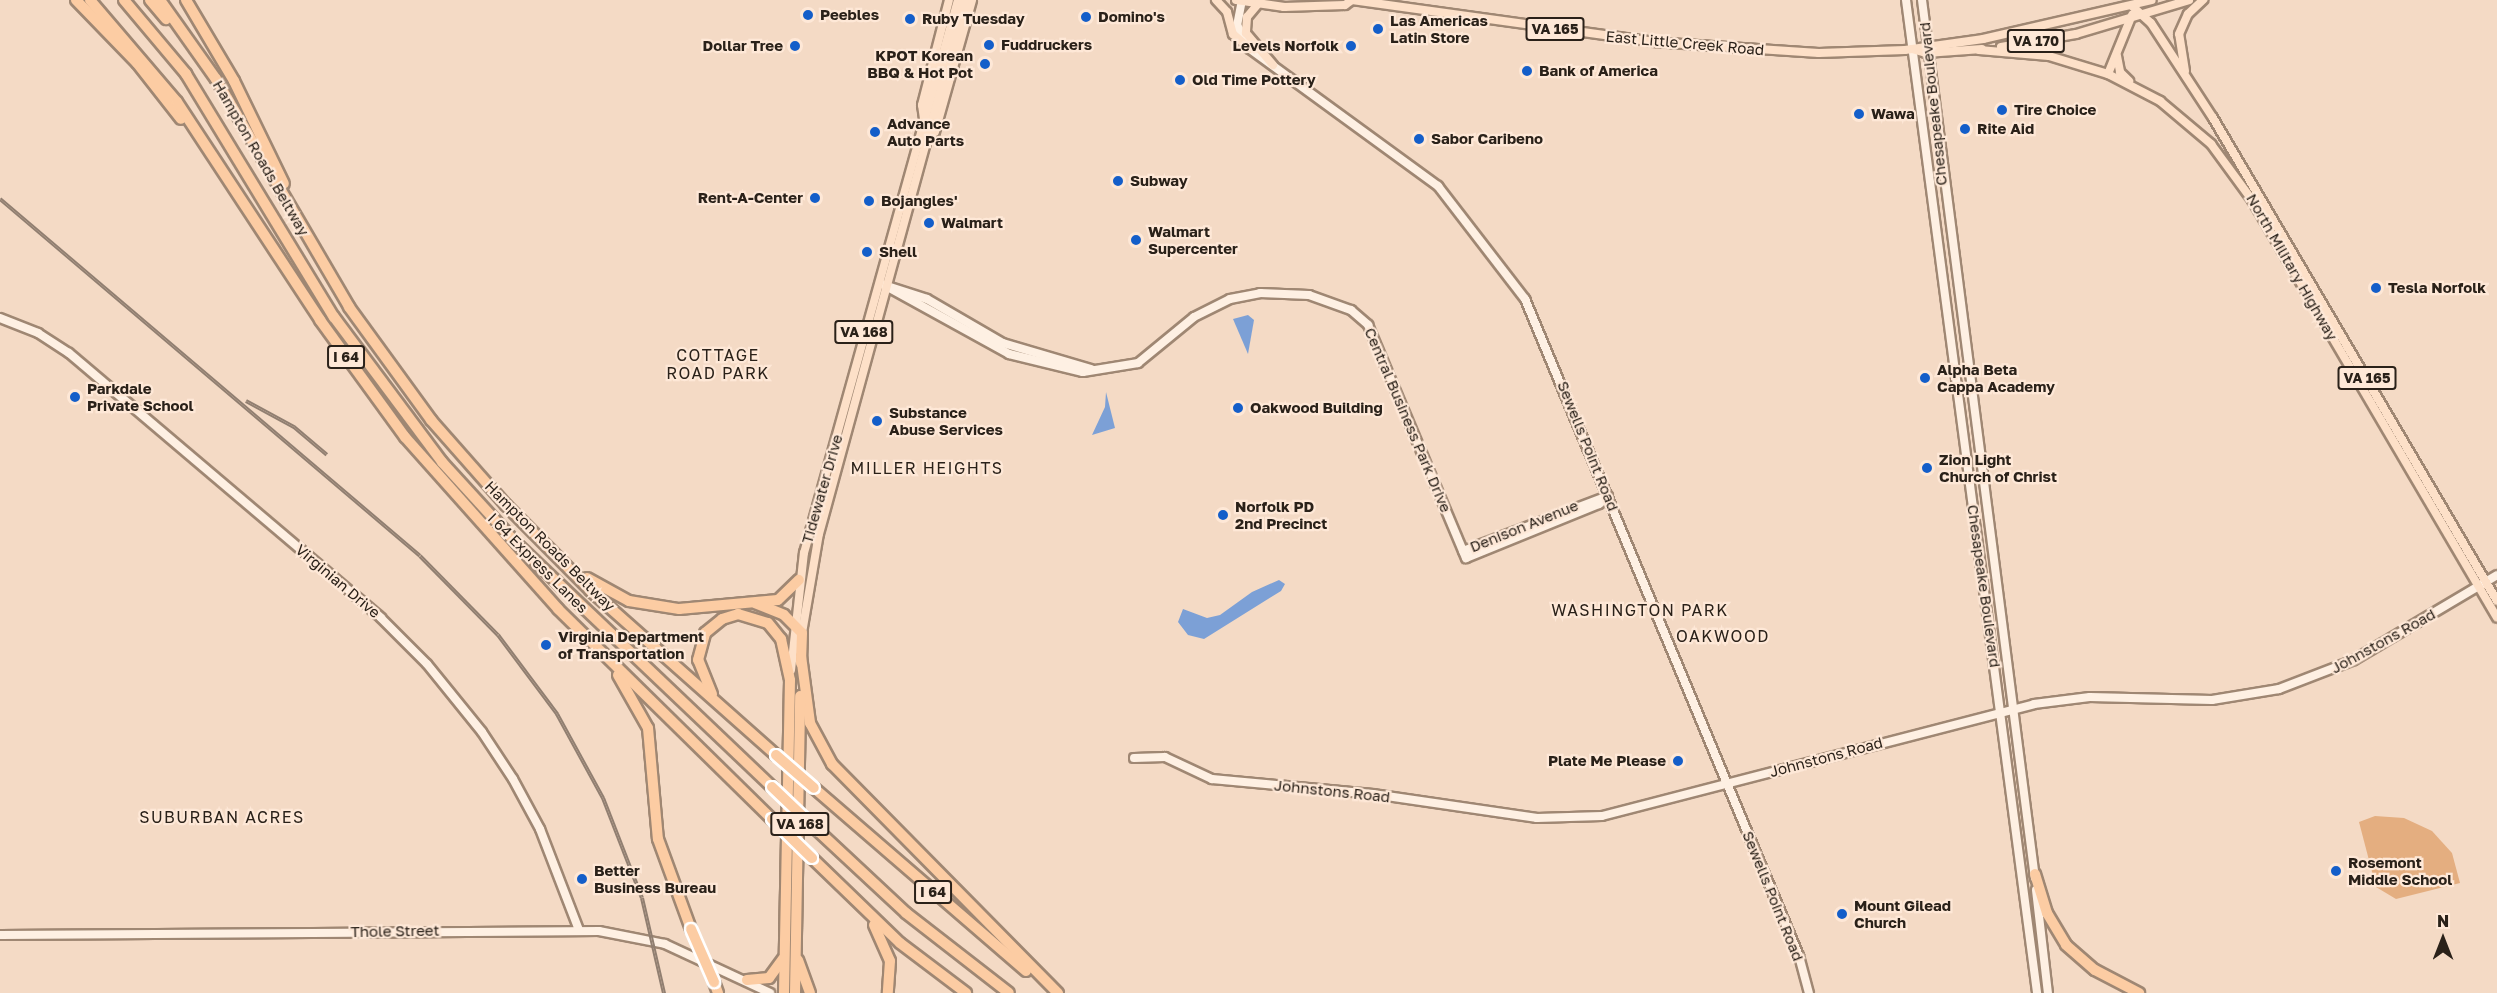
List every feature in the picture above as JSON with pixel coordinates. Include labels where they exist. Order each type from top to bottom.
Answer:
[{"type":"highway","points":[[76,0],[137,63],[218,162]]},
{"type":"highway","name":"Hampton Roads Beltway","points":[[90,0],[159,77],[218,162],[356,372],[405,437],[493,538],[558,609],[866,912],[966,993]]},
{"type":"highway","points":[[124,0],[186,74],[279,231]]},
{"type":"highway","points":[[133,0],[210,103],[279,231]]},
{"type":"highway","points":[[150,0],[248,134]]},
{"type":"highway","name":"Hampton Roads Beltway","points":[[160,0],[248,134],[373,341],[438,428],[537,537],[719,705],[1056,993]]},
{"type":"highway","points":[[186,0],[215,45],[295,207],[373,341]]},
{"type":"highway","name":"I 64 Express Lanes","points":[[279,231],[358,353],[442,462],[515,542],[816,829],[939,941],[1009,993]]},
{"type":"highway","points":[[537,537],[592,583],[629,601],[673,609],[755,603],[783,598],[799,580]]},
{"type":"highway","points":[[493,538],[505,558],[619,677],[638,703],[652,744],[656,823],[663,859],[718,993]]},
{"type":"highway","points":[[755,603],[793,623],[802,633]]},
{"type":"highway","points":[[719,705],[701,673],[698,653],[710,627],[730,616],[754,616],[772,627],[783,647],[790,680]]},
{"type":"highway","name":"Tidewater Drive","points":[[784,993],[790,951],[802,633]]},
{"type":"highway","points":[[801,656],[810,723],[832,764],[1056,993]]},
{"type":"highway","name":"Tidewater Drive","points":[[790,680],[790,951],[795,993]]},
{"type":"highway","points":[[2035,874],[2047,913],[2066,945],[2096,970],[2139,993]]},
{"type":"highway","points":[[866,912],[888,952],[888,993]]},
{"type":"highway","points":[[747,980],[769,978],[790,951],[810,993]]},
{"type":"main road","points":[[924,121],[922,105],[949,0]]},
{"type":"main road","name":"Tidewater Drive","points":[[790,680],[793,623],[799,580],[958,0]]},
{"type":"main road","name":"Tidewater Drive","points":[[802,633],[819,534],[880,284],[918,167],[965,0]]},
{"type":"main road","points":[[918,167],[942,114],[972,0]]},
{"type":"main road","points":[[1216,0],[1227,12],[1233,34],[1250,49]]},
{"type":"main road","name":"East Little Creek Road","points":[[1240,0],[1258,4],[1344,5],[1352,0],[1664,43],[1819,53],[1912,49],[1979,50],[2076,34],[2189,0]]},
{"type":"main road","name":"East Little Creek Road","points":[[1926,49],[2019,33],[2152,0]]},
{"type":"main road","points":[[2190,85],[2180,34],[2188,14],[2203,0]]},
{"type":"main road","points":[[1258,4],[1247,17],[1246,33],[1273,66]]},
{"type":"main road","points":[[2108,74],[2132,19],[2132,6]]},
{"type":"main road","name":"North Military Highway","points":[[2132,6],[2145,15],[2190,85],[2482,584],[2497,617]]},
{"type":"main road","name":"North Military Highway","points":[[1979,50],[2049,56],[2108,74],[2136,87],[2198,132],[2246,189],[2482,584],[2497,601]]},
{"type":"main road","points":[[2118,53],[2120,72],[2136,87]]},
{"type":"street","points":[[1240,0],[1238,25],[1250,49]]},
{"type":"street","name":"Chesapeake Boulevard","points":[[1906,0],[2002,711],[2037,993]]},
{"type":"street","name":"Chesapeake Boulevard","points":[[1922,0],[1926,49],[2015,707],[2048,993]]},
{"type":"street","name":"Sewells Point Road","points":[[1250,49],[1425,175],[1469,221],[1532,311],[1799,956],[1809,993]]},
{"type":"street","name":"Central Business Park Drive","points":[[880,284],[1009,354],[1072,370],[1101,371],[1148,357],[1194,317],[1230,299],[1297,293],[1351,310],[1376,340],[1465,555]]},
{"type":"street","name":"Virginian Drive","points":[[0,318],[38,333],[69,353],[381,618],[427,664],[476,723],[513,780],[540,829],[579,930]]},
{"type":"street","name":"Denison Avenue","points":[[1465,555],[1608,496]]},
{"type":"street","name":"Johnstons Road","points":[[1134,758],[1165,757],[1212,779],[1554,819],[1613,813],[2015,707],[2090,697],[2212,700],[2279,688],[2349,662],[2497,574]]},
{"type":"street","name":"Thole Street","points":[[3,937],[579,930],[653,940],[747,980],[770,993]]},
{"type":"shaded area","points":[[2375,816],[2404,818],[2432,831],[2452,853],[2460,883],[2396,899],[2376,887],[2359,822]]},
{"type":"water","points":[[1248,315],[1254,320],[1248,354],[1233,319]]},
{"type":"water","points":[[1106,392],[1115,428],[1092,435],[1105,407]]},
{"type":"water","points":[[1279,580],[1285,584],[1281,591],[1204,639],[1188,635],[1178,622],[1183,609],[1207,618],[1220,615],[1252,592]]},
{"type":"railway","points":[[0,199],[420,556],[498,635],[557,714],[603,798],[642,898],[664,993]]},
{"type":"railway","points":[[246,401],[294,427],[327,455]]},
{"type":"place","name":"Peebles","points":[[808,15]]},
{"type":"place","name":"Domino's","points":[[1086,17]]},
{"type":"place","name":"Ruby Tuesday","points":[[910,19]]},
{"type":"place","name":"Las Americas Latin Store","points":[[1378,29]]},
{"type":"place","name":"Fuddruckers","points":[[989,45]]},
{"type":"place","name":"Dollar Tree","points":[[795,46]]},
{"type":"place","name":"Levels Norfolk","points":[[1351,46]]},
{"type":"place","name":"KPOT Korean BBQ & Hot Pot","points":[[985,64]]},
{"type":"place","name":"Bank of America","points":[[1527,71]]},
{"type":"place","name":"Old Time Pottery","points":[[1180,80]]},
{"type":"place","name":"Tire Choice","points":[[2002,110]]},
{"type":"place","name":"Wawa","points":[[1859,114]]},
{"type":"place","name":"Rite Aid","points":[[1965,129]]},
{"type":"place","name":"Advance Auto Parts","points":[[875,132]]},
{"type":"place","name":"Sabor Caribeno","points":[[1419,139]]},
{"type":"place","name":"Subway","points":[[1118,181]]},
{"type":"place","name":"Rent-A-Center","points":[[815,198]]},
{"type":"place","name":"Bojangles'","points":[[869,201]]},
{"type":"place","name":"Walmart","points":[[929,223]]},
{"type":"place","name":"Walmart Supercenter","points":[[1136,240]]},
{"type":"place","name":"Shell","points":[[867,252]]},
{"type":"place","name":"Tesla Norfolk","points":[[2376,288]]},
{"type":"place","name":"Alpha Beta Cappa Academy","points":[[1925,378]]},
{"type":"place","name":"Parkdale Private School","points":[[75,397]]},
{"type":"place","name":"Oakwood Building","points":[[1238,408]]},
{"type":"place","name":"Substance Abuse Services","points":[[877,421]]},
{"type":"place","name":"Zion Light Church of Christ","points":[[1927,468]]},
{"type":"place","name":"Norfolk PD 2nd Precinct","points":[[1223,515]]},
{"type":"place","name":"Virginia Department of Transportation","points":[[546,645]]},
{"type":"place","name":"Plate Me Please","points":[[1678,761]]},
{"type":"place","name":"Rosemont Middle School","points":[[2336,871]]},
{"type":"place","name":"Better Business Bureau","points":[[582,879]]},
{"type":"place","name":"Mount Gilead Church","points":[[1842,914]]},
{"type":"district","name":"COTTAGE ROAD PARK","points":[[718,364]]},
{"type":"district","name":"MILLER HEIGHTS","points":[[927,468]]},
{"type":"district","name":"WASHINGTON PARK","points":[[1640,610]]},
{"type":"district","name":"OAKWOOD","points":[[1723,636]]},
{"type":"district","name":"SUBURBAN ACRES","points":[[222,817]]}]
